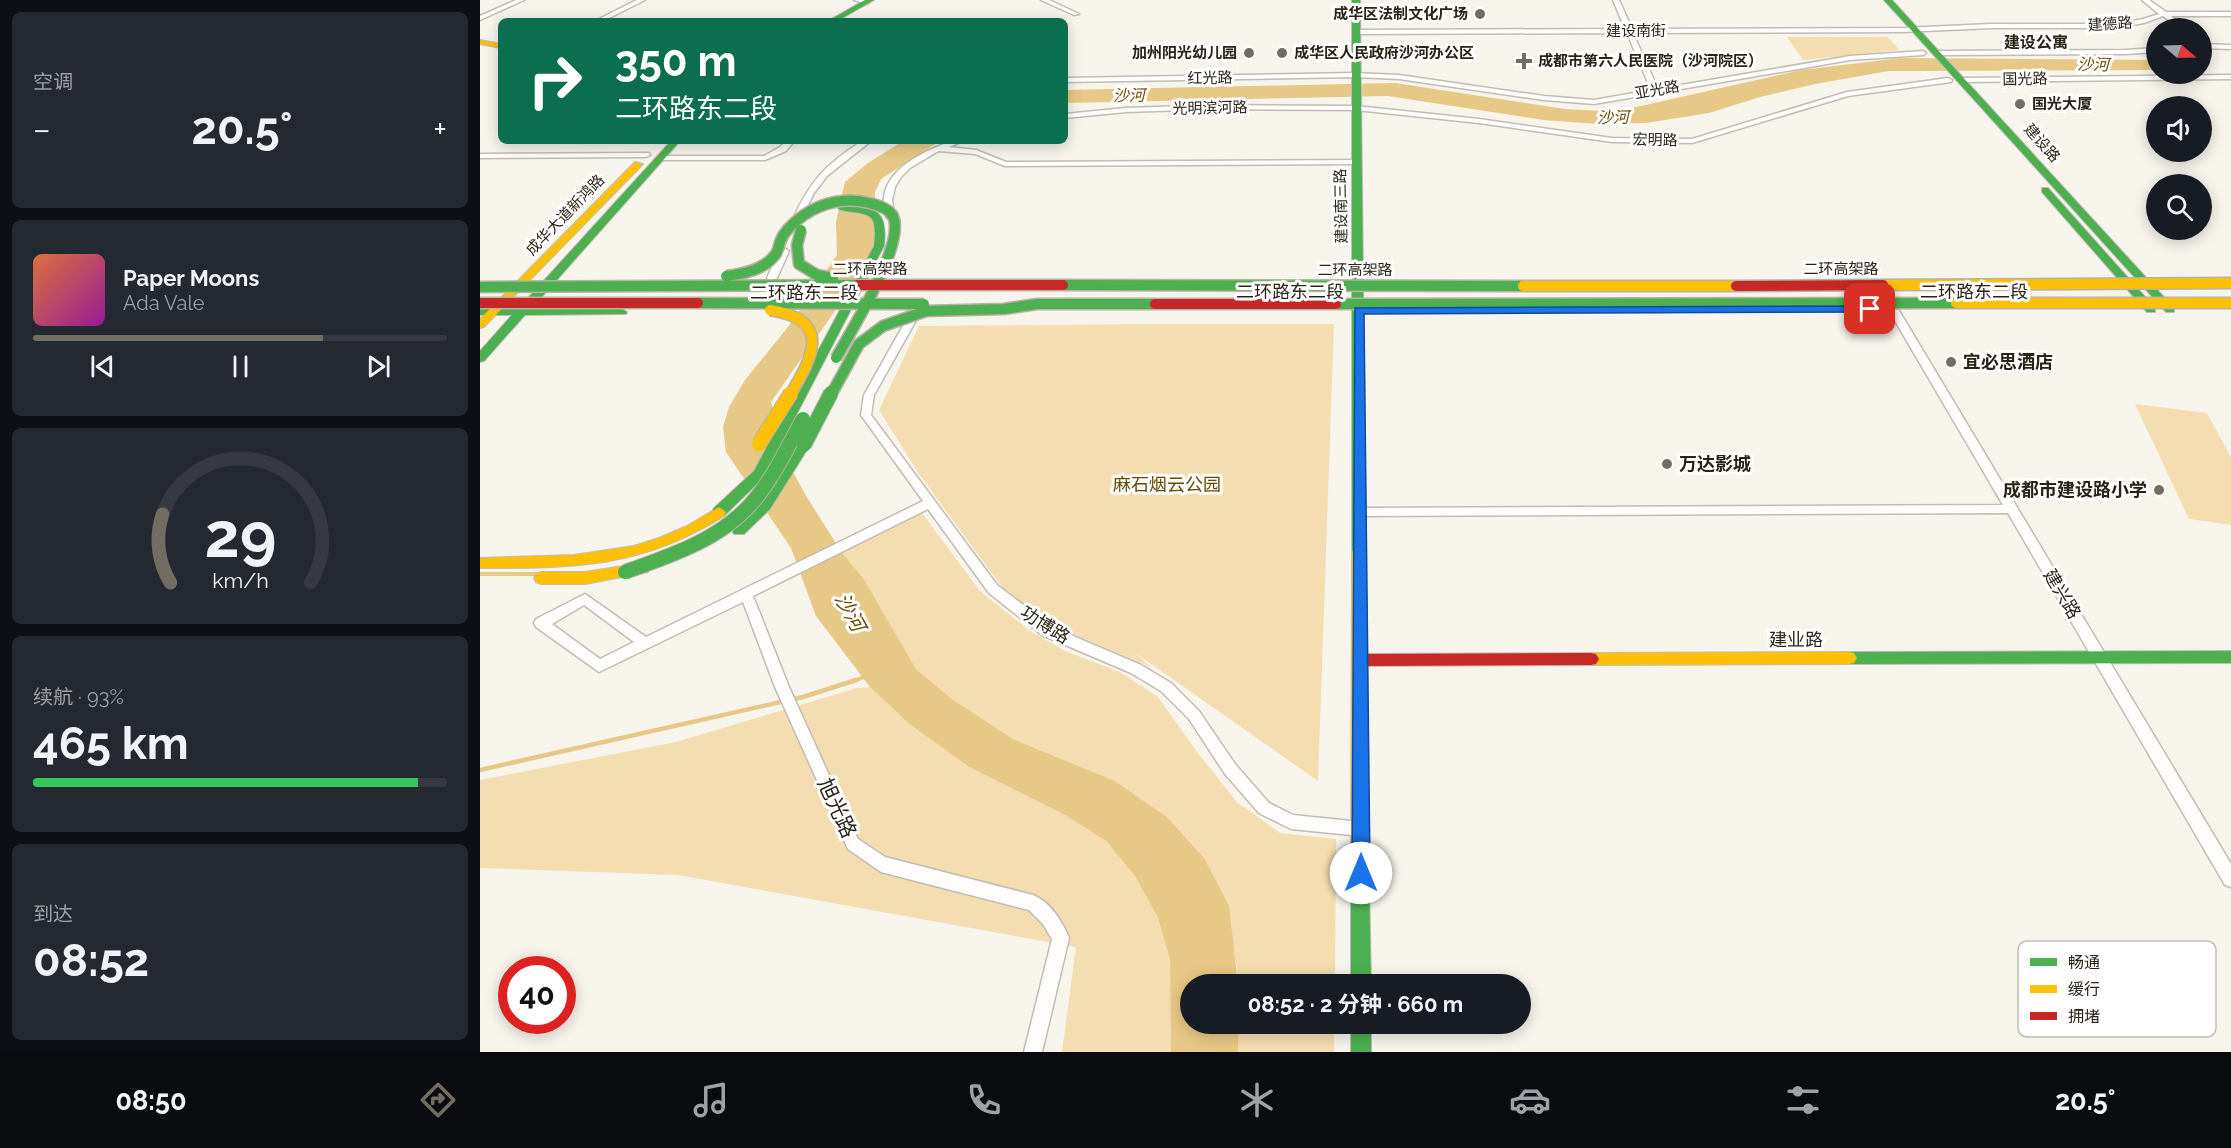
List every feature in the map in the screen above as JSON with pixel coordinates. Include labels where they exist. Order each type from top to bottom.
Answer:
[{"type":"main road","points":[[852,18],[884,0]]},
{"type":"main road","name":"建设南三路","points":[[1356,0],[1361,974]]},
{"type":"main road","name":"建设路","points":[[1876,0],[1910,30],[1932,54],[2151,310]]},
{"type":"main road","name":"建设路","points":[[1888,0],[1910,30]]},
{"type":"main road","points":[[837,18],[864,1]]},
{"type":"main road","points":[[480,42],[498,45]]},
{"type":"main road","name":"建设路","points":[[1952,77],[2170,310]]},
{"type":"main road","name":"成华大道新鸿路","points":[[480,357],[550,280],[653,157],[659,144]]},
{"type":"main road","name":"成华大道新鸿路","points":[[480,325],[486,312],[525,280],[653,157],[672,144]]},
{"type":"main road","points":[[625,572],[701,542],[724,527],[760,493],[886,266],[896,234],[893,216],[884,206],[864,201],[826,205],[812,210],[797,220],[781,240],[775,256],[754,269],[737,275],[650,285]]},
{"type":"main road","points":[[480,563],[571,562],[601,560],[631,554],[696,531],[717,517],[742,494],[759,474],[852,298],[858,288],[864,278],[875,257],[882,230],[877,216],[868,210],[856,208],[827,211],[806,224],[799,238],[797,254],[799,264],[807,270],[817,275],[842,280],[859,280],[868,280],[903,285]]},
{"type":"main road","name":"二环路东二段","points":[[480,281],[772,278],[2231,276]]},
{"type":"main road","name":"二环高架路","points":[[480,287],[2231,283]]},
{"type":"main road","name":"二环高架路","points":[[480,303],[2231,303]]},
{"type":"main road","points":[[631,554],[700,519],[729,492],[749,463],[814,347],[812,331],[794,316],[768,309],[697,303]]},
{"type":"main road","points":[[527,578],[585,578],[625,572],[674,562],[712,548],[742,528],[782,482],[859,344],[883,326],[926,311],[1004,309],[1037,304]]},
{"type":"main road","name":"二环路东二段","points":[[486,312],[2231,310]]},
{"type":"main road","name":"建业路","points":[[1361,660],[2231,657]]},
{"type":"main road","points":[[1361,1034],[1361,1052]]},
{"type":"street","points":[[480,18],[521,0]]},
{"type":"street","points":[[603,18],[642,0]]},
{"type":"street","points":[[1044,0],[1076,14]]},
{"type":"street","points":[[1616,0],[1655,91]]},
{"type":"street","points":[[2145,0],[2169,18]]},
{"type":"street","name":"建德路","points":[[1910,30],[2007,26],[2116,26],[2144,21],[2164,14],[2231,14]]},
{"type":"street","name":"建设南街","points":[[1356,32],[1910,30]]},
{"type":"street","points":[[2212,46],[2231,47]]},
{"type":"street","name":"亚光路","points":[[1355,76],[1418,80],[1580,101],[1609,100],[1850,58],[1932,54],[2146,51]]},
{"type":"street","name":"红光路","points":[[1068,80],[1355,76]]},
{"type":"street","name":"国光路","points":[[1952,77],[2231,77]]},
{"type":"street","name":"宏明路","points":[[1356,105],[1612,140],[1692,141],[1847,94],[1952,77]]},
{"type":"street","name":"光明滨河路","points":[[1068,116],[1215,107],[1356,105]]},
{"type":"street","points":[[480,156],[765,158],[783,149],[787,144]]},
{"type":"street","points":[[772,278],[814,183],[827,168],[863,144]]},
{"type":"street","points":[[873,278],[891,247],[892,232],[886,200],[890,184],[911,164],[952,144]]},
{"type":"street","points":[[938,149],[976,152],[1005,164],[1357,162]]},
{"type":"street","name":"建兴路","points":[[1893,309],[2231,879]]},
{"type":"street","name":"功博路","points":[[915,312],[869,395],[866,415],[993,589],[1047,631],[1136,669],[1166,687],[1194,715],[1230,770],[1264,808],[1291,822],[1361,829]]},
{"type":"street","points":[[645,643],[585,599],[541,623],[599,666],[930,503]]},
{"type":"street","points":[[1359,512],[2012,508]]},
{"type":"street","name":"旭光路","points":[[746,594],[796,720],[854,844],[881,864],[1033,903],[1049,918],[1061,938],[1033,1052]]},
{"type":"green space","points":[[1787,37],[1887,37],[1900,50],[1803,60]]},
{"type":"green space","name":"麻石烟云公园","points":[[1334,324],[1318,781],[1134,652],[1151,667],[1047,623],[1002,587],[919,474],[879,410],[919,326]]},
{"type":"green space","points":[[2135,404],[2207,413],[2231,457],[2231,525],[2189,519]]},
{"type":"green space","points":[[922,513],[980,591],[1030,631],[1065,651],[1120,672],[1158,697],[1197,752],[1238,803],[1280,833],[1336,839],[1335,974],[1237,974],[1204,858],[1167,817],[1115,781],[1013,739],[952,699],[916,669],[842,553]]},
{"type":"green space","points":[[870,687],[908,723],[969,767],[1065,815],[1106,841],[1135,876],[1158,918],[1170,960],[1171,1052],[1062,1052],[1076,947],[678,875],[480,868],[480,780],[676,742],[857,688]]},
{"type":"green space","points":[[1239,1034],[1334,1034],[1334,1052],[1238,1052]]},
{"type":"water","name":"沙河","points":[[1900,58],[2146,60],[2146,70],[1889,71],[1815,84],[1760,97],[1709,113],[1646,123],[1598,124],[1543,120],[1388,96],[1068,103],[1068,90],[1395,83],[1565,109],[1604,111],[1632,108],[1801,70]]},
{"type":"water","name":"沙河","points":[[898,144],[935,144],[881,179],[875,192],[874,245],[844,298],[771,402],[786,459],[842,553],[863,578],[916,669],[952,699],[1013,739],[1115,781],[1167,817],[1204,858],[1229,906],[1237,974],[1180,974],[1180,1034],[1239,1034],[1238,1052],[1171,1052],[1170,960],[1158,918],[1135,876],[1106,841],[1065,815],[969,767],[908,723],[870,687],[816,616],[791,548],[726,452],[723,427],[729,407],[745,380],[788,327],[837,255],[836,222],[845,182],[868,163]]},
{"type":"waterway","points":[[480,574],[536,574]]},
{"type":"waterway","points":[[852,682],[866,676]]},
{"type":"waterway","points":[[480,770],[803,697],[856,680]]},
{"type":"traffic: fast","points":[[837,18],[870,0]]},
{"type":"traffic: fast","points":[[1356,0],[1359,552]]},
{"type":"traffic: fast","points":[[1888,0],[2170,310]]},
{"type":"traffic: fast","points":[[480,358],[673,144]]},
{"type":"traffic: fast","points":[[2045,190],[2151,310]]},
{"type":"traffic: fast","points":[[726,276],[746,272],[765,264],[776,253],[786,231],[804,215],[819,207],[853,200],[886,209],[893,217],[895,229],[892,246],[875,287],[836,358]]},
{"type":"traffic: fast","points":[[719,512],[759,474],[879,246],[881,227],[875,215],[862,209],[843,208]]},
{"type":"traffic: fast","points":[[801,230],[797,245],[799,264],[817,275],[833,278]]},
{"type":"traffic: fast","points":[[480,287],[858,285]]},
{"type":"traffic: fast","points":[[1063,285],[1523,286]]},
{"type":"traffic: fast","points":[[698,303],[924,304]]},
{"type":"traffic: fast","points":[[1336,304],[1956,303]]},
{"type":"traffic: fast","points":[[804,445],[851,356],[859,344],[883,326],[926,311],[1004,309],[1037,304],[1155,304]]},
{"type":"traffic: fast","points":[[480,312],[622,312]]},
{"type":"traffic: fast","points":[[625,572],[692,546],[737,517],[750,505],[765,485],[803,419]]},
{"type":"traffic: fast","points":[[739,530],[765,506],[804,445]]},
{"type":"traffic: fast","points":[[1849,658],[2231,657]]},
{"type":"traffic: fast","points":[[1360,878],[1361,974]]},
{"type":"traffic: fast","points":[[1361,1034],[1361,1052]]},
{"type":"traffic: slow","points":[[480,42],[498,45]]},
{"type":"traffic: slow","points":[[480,325],[638,164]]},
{"type":"traffic: slow","points":[[1883,285],[2231,283]]},
{"type":"traffic: slow","points":[[1523,286],[1736,286]]},
{"type":"traffic: slow","points":[[1956,303],[2231,303]]},
{"type":"traffic: slow","points":[[759,444],[801,376],[813,348],[814,338],[808,325],[797,317],[770,310]]},
{"type":"traffic: slow","points":[[480,563],[574,560],[634,551],[663,542],[692,529],[719,512]]},
{"type":"traffic: slow","points":[[1359,552],[1360,878]]},
{"type":"traffic: slow","points":[[541,578],[585,578],[643,568]]},
{"type":"traffic: slow","points":[[1591,659],[1849,658]]},
{"type":"traffic: jam","points":[[858,285],[1063,285]]},
{"type":"traffic: jam","points":[[1736,286],[1883,285]]},
{"type":"traffic: jam","points":[[480,303],[698,303]]},
{"type":"traffic: jam","points":[[1155,304],[1336,304]]},
{"type":"traffic: jam","points":[[1361,660],[1591,659]]},
{"type":"place","name":"成华区法制文化广场","points":[[1480,14]]},
{"type":"place","name":"加州阳光幼儿园","points":[[1249,53]]},
{"type":"place","name":"成华区人民政府沙河办公区","points":[[1282,53]]},
{"type":"place","name":"成都市第六人民医院（沙河院区）","points":[[1524,61]]},
{"type":"place","name":"国光大厦","points":[[2020,104]]},
{"type":"place","name":"宜必思酒店","points":[[1951,362]]},
{"type":"place","name":"万达影城","points":[[1667,464]]},
{"type":"place","name":"成都市建设路小学","points":[[2159,490]]},
{"type":"district","name":"建设公寓","points":[[2036,42]]},
{"type":"route","points":[[1361,873],[1359,310],[1870,309]]}]
